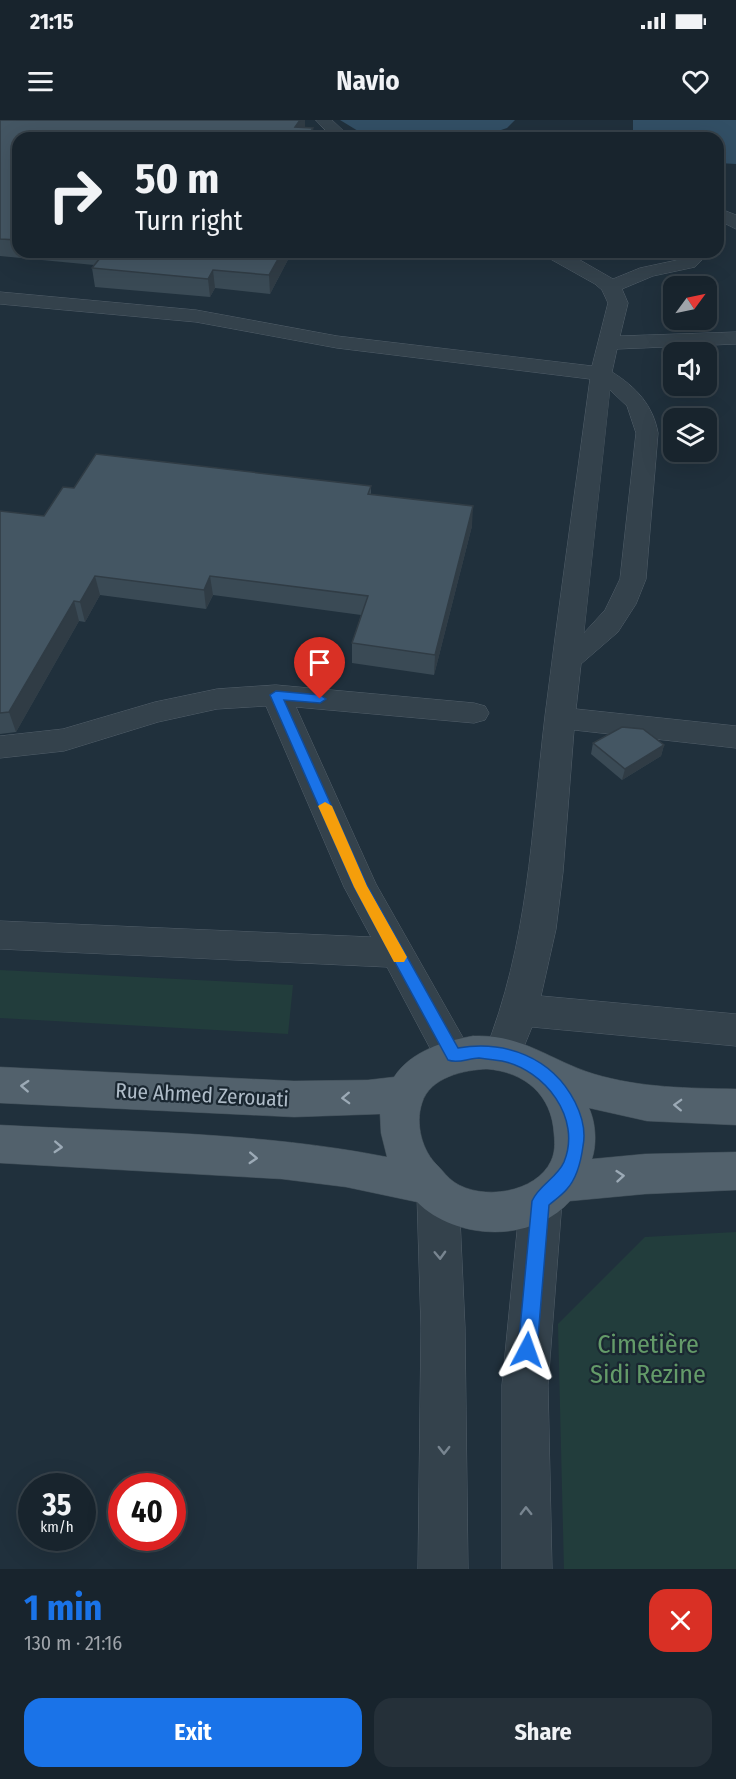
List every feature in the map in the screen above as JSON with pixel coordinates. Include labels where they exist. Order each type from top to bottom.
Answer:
[{"type":"main road","points":[[431,1190],[410,1163],[401,1140],[400,1117],[404,1094],[417,1077],[434,1064],[453,1055],[478,1051],[503,1054],[526,1061],[547,1075],[619,1098],[668,1105],[736,1107]]},
{"type":"main road","points":[[547,1075],[562,1094],[573,1115],[576,1138],[573,1161],[552,1191]]},
{"type":"main road","name":"Rue Ahmed Zerouati","points":[[0,1085],[294,1099],[368,1098],[404,1094]]},
{"type":"main road","points":[[0,1144],[282,1160],[346,1168],[431,1190],[462,1208],[490,1214],[517,1211],[552,1191],[645,1174],[736,1171]]},
{"type":"street","points":[[324,120],[334,132]]},
{"type":"street","points":[[503,1054],[520,1010],[538,928],[546,872],[560,718],[601,374],[618,303],[611,287],[563,258]]},
{"type":"street","points":[[611,287],[638,275],[688,263],[694,258]]},
{"type":"street","points":[[0,298],[196,316],[348,344],[601,374],[631,395],[646,420],[647,433],[633,579],[628,597],[605,630],[588,646],[567,660]]},
{"type":"street","points":[[608,343],[736,338]]},
{"type":"street","points":[[0,747],[64,740],[155,712],[217,699],[276,695],[474,713]]},
{"type":"street","points":[[276,695],[361,887],[453,1055]]},
{"type":"street","points":[[560,718],[736,736]]},
{"type":"street","points":[[0,935],[397,953]]},
{"type":"street","points":[[520,1010],[736,1030]]},
{"type":"street","points":[[431,1190],[443,1329],[443,1569]]},
{"type":"street","points":[[527,1569],[525,1385],[552,1191]]},
{"type":"green space","points":[[0,970],[293,985],[288,1034],[0,1018]]},
{"type":"green space","name":"Cimetière Sidi Rezine","points":[[736,1232],[736,1569],[564,1569],[558,1324],[645,1237]]},
{"type":"water","points":[[340,120],[515,120],[507,128],[495,132],[360,132]]},
{"type":"water","points":[[633,120],[736,120],[736,164],[724,163],[724,132],[633,131]]},
{"type":"building","points":[[0,120],[300,120],[295,127],[313,128],[311,132],[12,132],[12,240],[0,239]]},
{"type":"building","points":[[100,258],[279,258],[269,275],[213,270],[208,279],[92,268]]},
{"type":"building","points":[[96,454],[371,486],[368,494],[473,506],[435,655],[352,643],[368,596],[210,576],[204,590],[95,576],[80,602],[74,601],[9,712],[0,713],[0,511],[44,516],[63,487],[74,488]]},
{"type":"building","points":[[622,727],[643,729],[664,745],[625,769],[593,743]]},
{"type":"slow traffic","points":[[325,806],[361,887],[399,957]]},
{"type":"route","points":[[320,699],[276,695],[361,887],[453,1055],[478,1051],[503,1054],[526,1061],[547,1075],[562,1094],[573,1115],[576,1138],[573,1161],[562,1182],[541,1201],[527,1350]]}]
